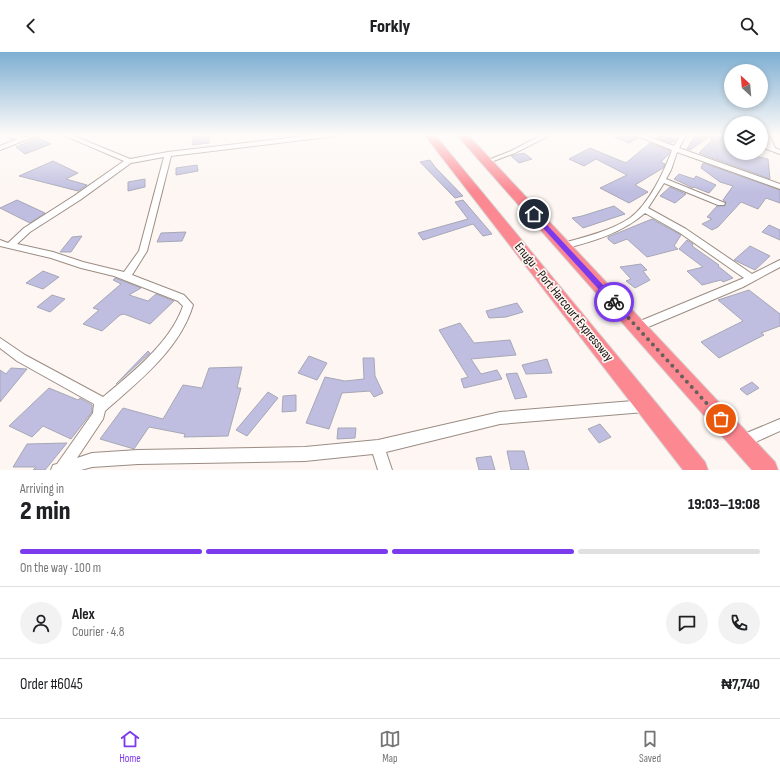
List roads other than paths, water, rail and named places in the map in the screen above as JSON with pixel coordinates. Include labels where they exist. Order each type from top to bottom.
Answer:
[{"type":"highway","name":"Enugu - Port Harcourt Expressway","points":[[445,154],[647,405],[697,470]]},
{"type":"highway","points":[[478,154],[768,470]]},
{"type":"street","points":[[113,154],[129,160]]},
{"type":"street","points":[[126,277],[143,251],[168,154]]},
{"type":"street","points":[[5,244],[77,198],[129,160],[171,154]]},
{"type":"street","points":[[486,162],[509,154]]},
{"type":"street","points":[[563,246],[618,228],[634,219],[644,209],[662,180],[668,170],[673,154]]},
{"type":"street","points":[[687,154],[780,187]]},
{"type":"street","points":[[662,180],[721,203]]},
{"type":"street","points":[[644,209],[683,231],[752,279]]},
{"type":"street","points":[[5,244],[53,254],[80,264],[116,273],[181,298],[188,305],[187,313],[177,329],[156,354],[126,385],[101,407],[94,422],[60,469]]},
{"type":"street","points":[[637,327],[740,286],[780,263]]},
{"type":"street","points":[[0,342],[21,358],[98,400],[101,407]]},
{"type":"street","points":[[60,469],[92,460],[131,457],[306,454],[378,447],[500,418],[647,405]]},
{"type":"street","points":[[742,442],[780,425]]},
{"type":"street","points":[[378,447],[385,470]]}]
